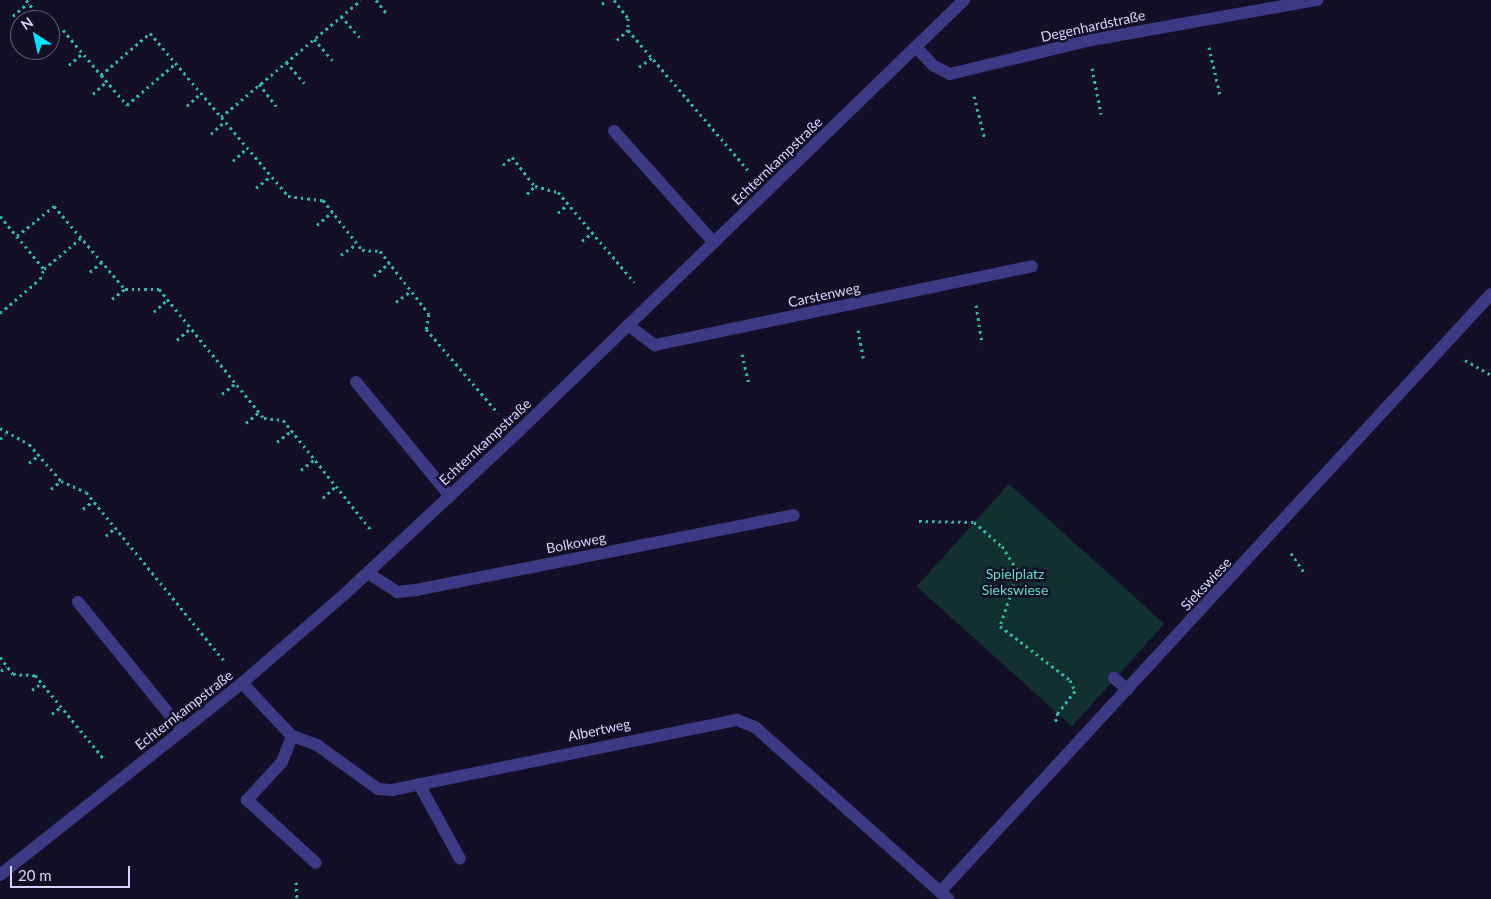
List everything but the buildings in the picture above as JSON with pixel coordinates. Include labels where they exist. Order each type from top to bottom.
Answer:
[{"type":"street","name":"Echternkampstraße","points":[[0,875],[242,683],[368,572],[516,434],[964,0]]},
{"type":"street","name":"Degenhardstraße","points":[[916,47],[934,66],[950,74],[1095,39],[1317,0]]},
{"type":"street","points":[[614,131],[714,243]]},
{"type":"street","name":"Carstenweg","points":[[628,325],[655,345],[1032,266]]},
{"type":"street","name":"Siekswiese","points":[[944,895],[1081,740],[1491,294]]},
{"type":"street","points":[[356,382],[450,496]]},
{"type":"street","name":"Bolkoweg","points":[[368,572],[398,592],[416,590],[794,515]]},
{"type":"street","points":[[78,602],[182,730]]},
{"type":"street","points":[[1114,678],[1128,690]]},
{"type":"street","name":"Albertweg","points":[[242,683],[292,736],[317,745],[378,789],[419,784],[737,720],[755,727],[944,895]]},
{"type":"street","points":[[292,736],[282,762],[247,800],[316,863]]},
{"type":"street","points":[[419,784],[460,858]]},
{"type":"path","points":[[221,117],[361,0]]},
{"type":"path","points":[[376,0],[387,14]]},
{"type":"path","points":[[602,4],[607,0]]},
{"type":"path","points":[[614,0],[628,18],[628,30],[750,172]]},
{"type":"path","points":[[341,16],[359,37]]},
{"type":"path","points":[[60,30],[63,30],[127,105],[176,63]]},
{"type":"path","points":[[617,40],[628,30]]},
{"type":"path","points":[[101,75],[150,33],[288,196],[323,200],[362,250],[380,251],[429,314],[426,329],[516,434]]},
{"type":"path","points":[[1207,38],[1220,95]]},
{"type":"path","points":[[314,39],[332,60]]},
{"type":"path","points":[[69,65],[83,53]]},
{"type":"path","points":[[639,67],[652,58]]},
{"type":"path","points":[[286,62],[304,83]]},
{"type":"path","points":[[1090,62],[1101,114]]},
{"type":"path","points":[[93,94],[107,81]]},
{"type":"path","points":[[259,84],[276,106]]},
{"type":"path","points":[[973,92],[985,139]]},
{"type":"path","points":[[187,106],[202,93]]},
{"type":"path","points":[[211,134],[225,122]]},
{"type":"path","points":[[233,161],[248,148]]},
{"type":"path","points":[[503,165],[512,158],[536,186],[558,192],[632,280]]},
{"type":"path","points":[[256,188],[271,176]]},
{"type":"path","points":[[527,194],[536,186]]},
{"type":"path","points":[[558,213],[568,204]]},
{"type":"path","points":[[17,236],[54,206],[124,289]]},
{"type":"path","points":[[317,224],[332,212]]},
{"type":"path","points":[[0,216],[44,269]]},
{"type":"path","points":[[582,241],[592,232]]},
{"type":"path","points":[[0,313],[40,279],[44,269],[81,238]]},
{"type":"path","points":[[341,255],[357,244]]},
{"type":"path","points":[[90,272],[102,262]]},
{"type":"path","points":[[374,276],[389,263]]},
{"type":"path","points":[[972,280],[982,344]]},
{"type":"path","points":[[112,300],[124,289],[159,289],[264,418],[283,420],[389,552]]},
{"type":"path","points":[[396,302],[411,291]]},
{"type":"path","points":[[154,312],[168,299]]},
{"type":"path","points":[[177,340],[191,328]]},
{"type":"path","points":[[1462,359],[1491,375]]},
{"type":"path","points":[[222,394],[236,383]]},
{"type":"path","points":[[246,423],[259,412]]},
{"type":"path","points":[[0,428],[5,434],[29,444],[61,481],[94,501],[223,660]]},
{"type":"path","points":[[277,442],[291,431]]},
{"type":"path","points":[[0,438],[5,434]]},
{"type":"path","points":[[29,463],[39,455]]},
{"type":"path","points":[[301,470],[314,460]]},
{"type":"path","points":[[51,489],[61,481]]},
{"type":"path","points":[[323,498],[335,487]]},
{"type":"path","points":[[83,509],[94,501]]},
{"type":"path","points":[[919,521],[974,522],[1002,546],[1018,572],[1000,626],[1070,680],[1075,691],[1055,719],[1081,740]]},
{"type":"path","points":[[106,536],[115,528]]},
{"type":"path","points":[[1289,547],[1303,571]]},
{"type":"path","points":[[0,657],[14,674],[35,675],[102,758]]},
{"type":"path","points":[[1,671],[7,667]]},
{"type":"path","points":[[32,690],[42,683]]},
{"type":"path","points":[[52,714],[61,707]]},
{"type":"green space","name":"Spielplatz Siekswiese","points":[[1009,484],[1164,624],[1072,726],[917,587]]}]
